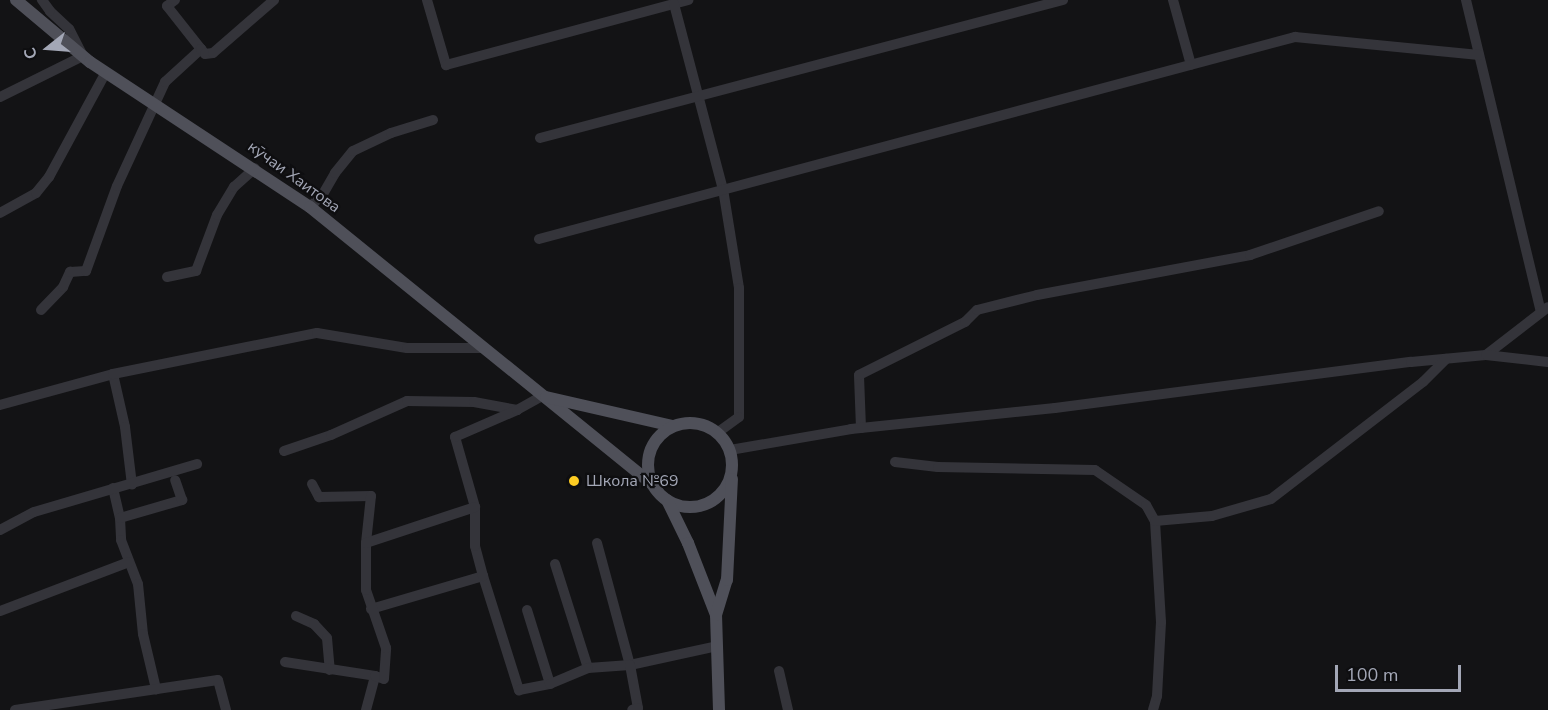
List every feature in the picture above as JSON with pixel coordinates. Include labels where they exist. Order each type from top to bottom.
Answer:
[{"type":"main road","name":"кӯчаи Хаитова","points":[[15,0],[83,56],[255,168],[310,207],[654,486],[667,500],[688,543],[716,615]]},
{"type":"main road","points":[[542,396],[673,426],[696,423],[717,433],[731,455],[732,474],[727,487],[718,497],[706,504],[693,507],[679,506],[667,500]]},
{"type":"main road","points":[[654,486],[649,473],[649,459],[653,446],[662,434],[673,426]]},
{"type":"main road","points":[[719,710],[716,615],[727,580],[731,455]]},
{"type":"street","points":[[0,97],[83,56],[69,29],[42,0]]},
{"type":"street","points":[[175,0],[168,6],[205,54],[213,53],[274,0]]},
{"type":"street","points":[[427,0],[446,65],[688,0]]},
{"type":"street","points":[[540,138],[1063,0]]},
{"type":"street","points":[[1173,0],[1191,65]]},
{"type":"street","points":[[1466,0],[1544,309],[1486,355]]},
{"type":"street","points":[[674,4],[723,189],[739,288],[739,417],[717,433]]},
{"type":"street","points":[[539,239],[1295,37],[1479,55]]},
{"type":"street","points":[[41,310],[63,287],[70,272],[86,271],[117,186],[165,82],[201,49]]},
{"type":"street","points":[[0,213],[36,193],[49,177],[106,72]]},
{"type":"street","points":[[310,207],[323,194],[335,173],[353,151],[391,133],[433,120]]},
{"type":"street","points":[[167,277],[196,271],[217,215],[234,187],[255,168]]},
{"type":"street","points":[[861,428],[859,375],[965,322],[977,310],[1037,295],[1250,255],[1379,211]]},
{"type":"street","points":[[0,405],[113,374],[317,333],[407,348],[481,348]]},
{"type":"street","points":[[731,455],[861,428],[1055,408],[1446,359],[1486,355],[1548,362]]},
{"type":"street","points":[[1155,521],[1212,516],[1271,499],[1423,382],[1446,359]]},
{"type":"street","points":[[113,374],[125,427],[132,485]]},
{"type":"street","points":[[542,396],[517,410],[455,437],[475,507],[476,546],[483,576],[519,690],[550,684],[588,668],[630,665],[717,646]]},
{"type":"street","points":[[284,451],[331,435],[407,401],[474,402],[517,410]]},
{"type":"street","points":[[895,462],[938,467],[1095,470],[1146,505],[1155,521],[1161,622],[1157,696],[1153,710]]},
{"type":"street","points":[[0,530],[34,512],[197,464]]},
{"type":"street","points":[[120,518],[182,500],[175,480]]},
{"type":"street","points":[[285,662],[384,679],[386,648],[366,590],[366,543],[371,496],[319,497],[312,484]]},
{"type":"street","points":[[113,488],[120,518],[121,540],[138,584],[143,634],[156,689]]},
{"type":"street","points":[[366,543],[475,507]]},
{"type":"street","points":[[597,543],[630,665],[637,709]]},
{"type":"street","points":[[0,611],[129,562]]},
{"type":"street","points":[[555,564],[588,668]]},
{"type":"street","points":[[371,609],[483,576]]},
{"type":"street","points":[[527,610],[550,684]]},
{"type":"street","points":[[296,616],[314,624],[327,638],[330,670]]},
{"type":"street","points":[[779,671],[788,710]]},
{"type":"street","points":[[366,710],[375,676]]},
{"type":"street","points":[[15,710],[218,680],[226,710]]},
{"type":"place","name":"Школа №69","points":[[574,481]]}]
